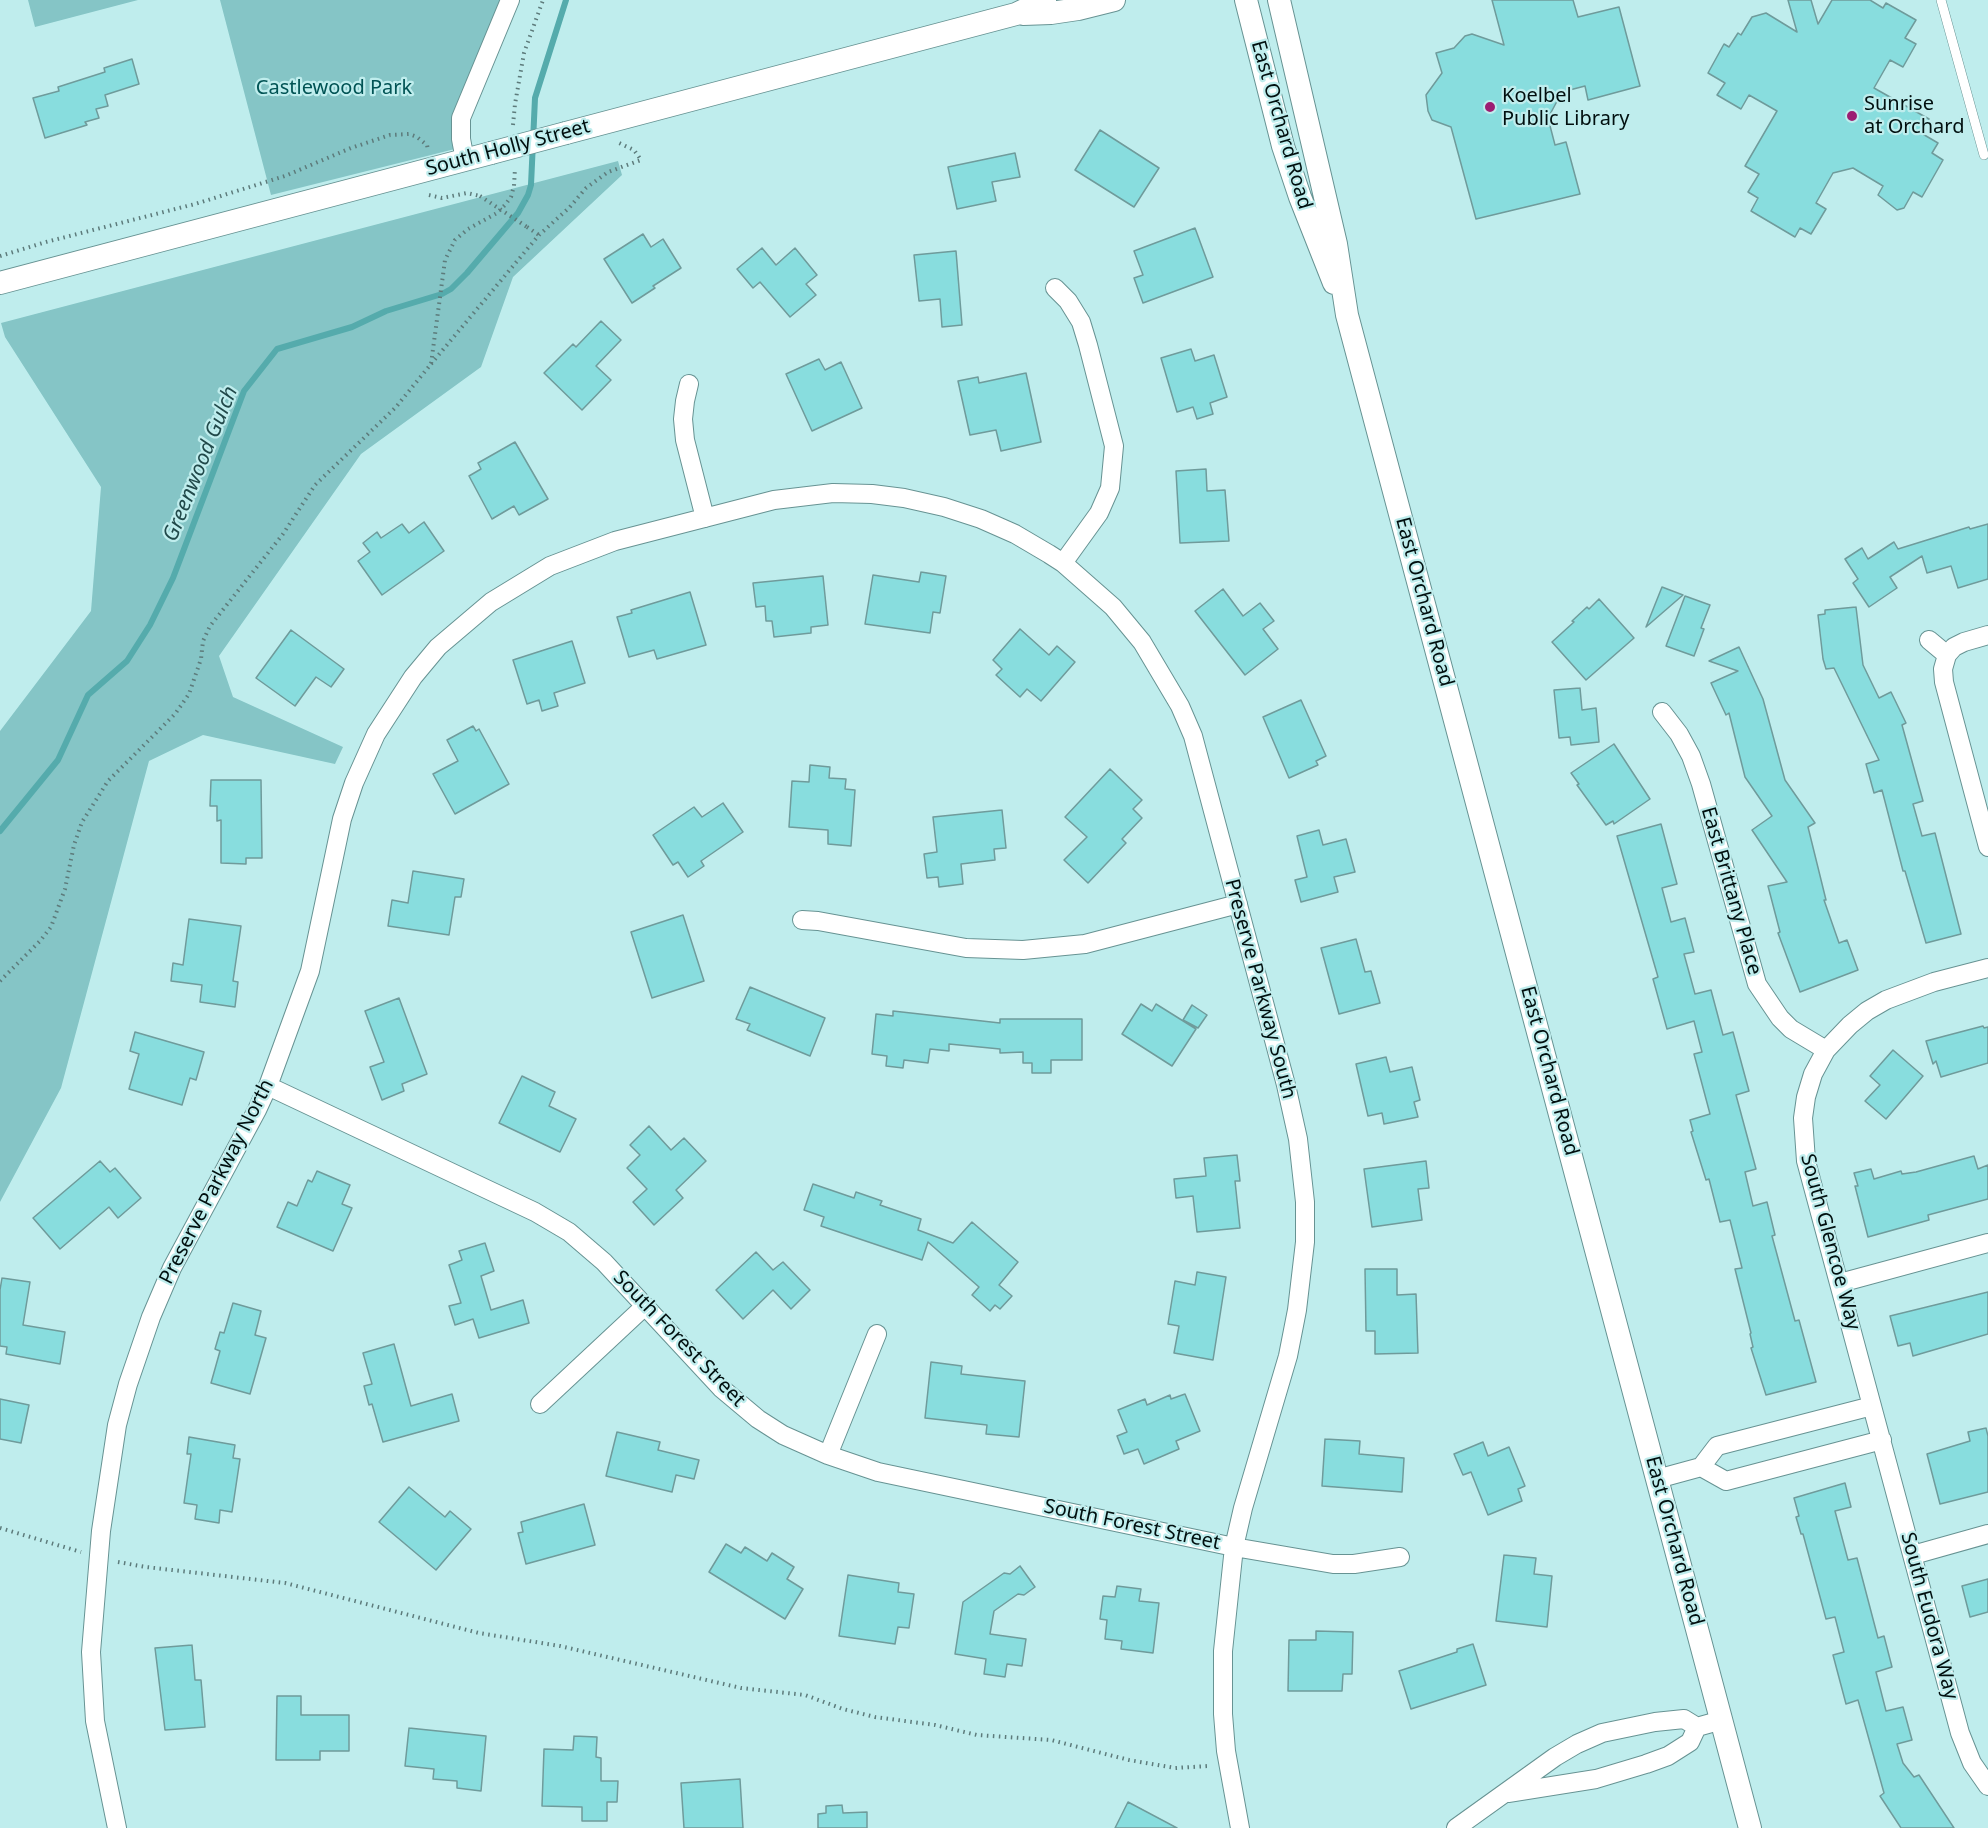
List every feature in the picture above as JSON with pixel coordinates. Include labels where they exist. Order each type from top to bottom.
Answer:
[{"type":"street","points":[[465,160],[461,139],[461,118],[510,0]]},
{"type":"street","name":"South Holly Street","points":[[1016,15],[1045,0]]},
{"type":"street","name":"South Holly Street","points":[[0,283],[1016,15],[1078,9],[1114,0]]},
{"type":"street","name":"East Orchard Road","points":[[1246,0],[1290,166],[1316,240],[1347,315]]},
{"type":"street","name":"East Orchard Road","points":[[1279,0],[1336,244],[1347,315],[1750,1828]]},
{"type":"street","points":[[1055,288],[1068,301],[1089,345],[1114,446],[1110,488],[1099,513],[1063,563]]},
{"type":"street","points":[[689,384],[683,418],[685,440],[705,518]]},
{"type":"street","name":"Preserve Parkway South","points":[[705,518],[774,500],[809,495],[872,494],[944,507],[981,519],[1015,534],[1063,563],[1113,607],[1135,633],[1166,680],[1193,736],[1295,1126],[1305,1202],[1305,1242],[1298,1310],[1234,1547],[1223,1651],[1223,1714],[1228,1765],[1240,1828]]},
{"type":"street","name":"Preserve Parkway North","points":[[117,1828],[94,1721],[91,1652],[107,1479],[117,1425],[128,1384],[151,1317],[172,1268],[268,1086],[310,971],[342,819],[354,783],[376,734],[413,677],[438,647],[491,602],[550,566],[615,541],[705,518]]},
{"type":"street","points":[[1988,635],[1954,647],[1947,655],[1943,669],[1944,682],[1988,847]]},
{"type":"street","points":[[1929,640],[1947,655]]},
{"type":"street","name":"East Brittany Place","points":[[1662,712],[1687,749],[1701,784],[1757,984],[1779,1018],[1806,1040],[1826,1050]]},
{"type":"street","points":[[802,920],[966,948],[1023,950],[1085,944],[1238,904]]},
{"type":"street","name":"South Glencoe Way","points":[[1882,1440],[1806,1161],[1804,1138],[1806,1097],[1826,1050],[1850,1025],[1886,1000],[1934,982],[1988,968]]},
{"type":"street","name":"South Forest Street","points":[[268,1086],[535,1212],[569,1233],[604,1262],[721,1388],[758,1419],[783,1435],[828,1455],[878,1472],[1234,1547],[1333,1564],[1354,1564],[1400,1557]]},
{"type":"street","points":[[1840,1283],[1988,1243]]},
{"type":"street","points":[[540,1404],[645,1306]]},
{"type":"street","points":[[828,1455],[876,1334]]},
{"type":"street","points":[[1657,1479],[1701,1467],[1717,1446],[1872,1406]]},
{"type":"street","points":[[1701,1467],[1726,1481],[1882,1440]]},
{"type":"street","name":"South Eudora Way","points":[[1882,1440],[1960,1733],[1972,1763],[1988,1786]]},
{"type":"street","points":[[1913,1555],[1988,1534]]},
{"type":"street","points":[[1456,1828],[1555,1757],[1602,1733],[1645,1723],[1684,1719],[1697,1727],[1722,1720]]},
{"type":"street","points":[[1507,1793],[1596,1779],[1646,1764],[1668,1756],[1690,1742],[1697,1727]]},
{"type":"lane","points":[[1941,0],[1984,155]]},
{"type":"path","points":[[0,256],[195,204],[275,180],[390,135],[409,134],[427,145]]},
{"type":"path","points":[[0,981],[20,963],[51,927],[65,889],[76,837],[82,822],[103,788],[126,761],[175,714],[189,694],[196,676],[203,641],[210,626],[283,534],[315,485],[396,407],[539,235],[600,176],[617,167],[641,160]]},
{"type":"path","points":[[429,195],[442,198],[467,193],[480,196],[539,235]]},
{"type":"path","points":[[431,364],[445,260]]},
{"type":"path","points":[[0,1528],[99,1558],[146,1568],[285,1583],[479,1633],[560,1646],[741,1688],[805,1695],[843,1709],[875,1717],[935,1725],[977,1735],[1051,1740],[1129,1760],[1175,1767],[1228,1765]]},
{"type":"green space","points":[[28,0],[138,0],[35,27]]},
{"type":"green space","name":"Castlewood Park","points":[[220,0],[510,0],[466,104],[463,147],[271,195]]},
{"type":"green space","name":"Greenwood Gulch","points":[[618,161],[622,175],[513,277],[481,367],[361,454],[219,656],[233,697],[343,747],[335,764],[203,735],[149,761],[61,1088],[0,1202],[0,731],[91,611],[101,487],[5,337],[1,323]]},
{"type":"building","name":"Koelbel Public Library","points":[[1492,0],[1573,0],[1578,17],[1619,7],[1640,86],[1588,100],[1585,86],[1562,92],[1548,118],[1555,145],[1566,142],[1580,194],[1476,219],[1451,127],[1432,120],[1426,95],[1442,73],[1436,53],[1454,48],[1465,36],[1472,34],[1504,45]]},
{"type":"building","name":"Sunrise at Orchard","points":[[1788,0],[1811,0],[1818,24],[1832,0],[1870,0],[1883,8],[1886,3],[1916,20],[1905,38],[1916,44],[1903,67],[1890,60],[1874,88],[1929,119],[1921,133],[1938,143],[1932,153],[1943,160],[1922,197],[1913,192],[1904,208],[1897,210],[1878,195],[1883,186],[1853,168],[1833,173],[1816,203],[1826,209],[1811,234],[1800,228],[1795,237],[1751,211],[1758,198],[1748,192],[1759,174],[1745,166],[1777,111],[1749,95],[1741,109],[1717,95],[1725,83],[1708,73],[1724,44],[1729,47],[1738,33],[1741,35],[1752,17],[1766,13],[1797,32]]},
{"type":"building","points":[[132,59],[139,84],[105,95],[108,106],[96,109],[99,118],[85,122],[87,125],[45,138],[33,98],[59,91],[58,87],[105,72],[104,68]]},
{"type":"building","points":[[1100,130],[1159,168],[1134,207],[1075,170]]},
{"type":"building","points":[[1015,153],[1020,177],[992,182],[996,201],[957,209],[948,167]]},
{"type":"building","points":[[1195,228],[1213,277],[1143,303],[1134,278],[1143,275],[1134,251]]},
{"type":"building","points":[[643,234],[651,247],[663,239],[681,268],[632,303],[604,259]]},
{"type":"building","points":[[762,248],[776,265],[795,248],[817,275],[806,284],[816,295],[790,317],[760,282],[753,288],[737,269]]},
{"type":"building","points":[[956,251],[962,325],[942,327],[940,299],[919,301],[914,255]]},
{"type":"building","points":[[601,321],[621,340],[596,366],[611,380],[582,410],[544,373],[573,344],[576,347]]},
{"type":"building","points":[[1191,349],[1195,361],[1214,355],[1227,397],[1210,403],[1213,414],[1197,419],[1193,407],[1177,412],[1161,358]]},
{"type":"building","points":[[819,359],[825,370],[841,362],[862,408],[812,431],[786,374]]},
{"type":"building","points":[[1026,373],[1041,442],[1001,451],[996,430],[970,435],[958,381],[978,377],[979,383]]},
{"type":"building","points":[[515,442],[548,499],[519,515],[514,506],[492,519],[469,476],[481,469],[478,463]]},
{"type":"building","points":[[1206,469],[1207,491],[1225,490],[1229,541],[1180,543],[1176,471]]},
{"type":"building","points":[[424,522],[444,551],[382,595],[358,561],[370,552],[363,543],[377,532],[381,538],[402,524],[409,533]]},
{"type":"building","points":[[1988,524],[1988,579],[1958,588],[1951,566],[1927,573],[1922,556],[1890,577],[1897,588],[1869,607],[1853,583],[1858,579],[1845,559],[1862,548],[1868,559],[1894,542],[1898,549],[1969,527],[1970,529]]},
{"type":"building","points":[[921,572],[946,576],[940,613],[933,612],[930,633],[865,624],[873,575],[919,582]]},
{"type":"building","points":[[823,576],[828,625],[811,627],[811,633],[774,637],[772,621],[766,621],[765,606],[756,607],[753,583]]},
{"type":"building","points":[[1662,587],[1683,595],[1646,627]]},
{"type":"building","points":[[1223,589],[1243,616],[1260,603],[1274,621],[1263,629],[1278,649],[1245,675],[1195,611]]},
{"type":"building","points":[[690,592],[706,645],[657,659],[654,650],[629,657],[617,617],[632,613],[631,610]]},
{"type":"building","points":[[1685,596],[1710,605],[1694,656],[1666,646]]},
{"type":"building","points":[[1599,599],[1634,638],[1586,680],[1552,642],[1587,607],[1589,609]]},
{"type":"building","points":[[1856,607],[1863,665],[1879,698],[1891,692],[1906,723],[1902,725],[1923,801],[1913,804],[1922,836],[1935,833],[1961,934],[1926,943],[1905,871],[1903,871],[1882,790],[1874,793],[1866,764],[1879,760],[1834,668],[1826,669],[1818,615],[1825,614],[1825,610]]},
{"type":"building","points":[[1020,629],[1049,655],[1057,646],[1075,662],[1041,701],[1027,689],[1020,697],[996,675],[1002,669],[993,660]]},
{"type":"building","points":[[291,630],[344,669],[331,687],[316,677],[295,706],[256,678]]},
{"type":"building","points":[[572,641],[585,683],[554,693],[558,706],[542,711],[539,700],[527,704],[513,660]]},
{"type":"building","points":[[1739,647],[1763,699],[1785,780],[1815,823],[1808,827],[1826,900],[1824,900],[1839,943],[1847,940],[1858,970],[1800,992],[1778,933],[1780,932],[1768,886],[1787,882],[1752,830],[1772,816],[1745,777],[1729,713],[1726,715],[1711,683],[1738,671],[1709,661]]},
{"type":"building","points":[[1580,688],[1582,710],[1596,708],[1599,742],[1571,745],[1570,737],[1559,738],[1554,690]]},
{"type":"building","points":[[1301,700],[1326,756],[1316,761],[1318,765],[1289,778],[1263,717]]},
{"type":"building","points":[[473,726],[476,731],[479,729],[509,784],[455,814],[433,774],[458,761],[447,740]]},
{"type":"building","points":[[1614,744],[1650,799],[1614,824],[1613,821],[1606,825],[1571,773]]},
{"type":"building","points":[[810,765],[830,767],[829,778],[846,779],[845,789],[855,790],[851,846],[828,844],[828,830],[789,827],[792,781],[809,782]]},
{"type":"building","points":[[1110,769],[1142,800],[1133,809],[1142,818],[1122,839],[1126,843],[1088,883],[1064,860],[1087,837],[1065,817]]},
{"type":"building","points":[[211,780],[261,780],[262,858],[246,858],[246,864],[221,863],[221,820],[217,821],[217,806],[210,806]]},
{"type":"building","points":[[723,803],[743,832],[701,861],[704,866],[688,877],[678,862],[673,865],[653,835],[694,807],[702,817]]},
{"type":"building","points":[[1002,810],[1006,848],[994,849],[995,860],[961,864],[963,884],[939,887],[938,877],[927,878],[924,854],[937,852],[933,817]]},
{"type":"building","points":[[1661,824],[1677,884],[1662,888],[1671,922],[1685,918],[1694,952],[1684,954],[1695,994],[1711,990],[1723,1035],[1733,1032],[1749,1091],[1736,1095],[1756,1169],[1745,1172],[1753,1206],[1767,1202],[1775,1235],[1772,1236],[1795,1321],[1799,1320],[1816,1382],[1766,1395],[1751,1348],[1753,1347],[1751,1333],[1735,1269],[1742,1268],[1730,1220],[1720,1222],[1709,1179],[1706,1180],[1691,1132],[1693,1131],[1690,1120],[1710,1114],[1694,1054],[1702,1052],[1694,1021],[1667,1029],[1653,979],[1658,977],[1617,836]]},
{"type":"building","points":[[1319,830],[1323,845],[1346,839],[1355,872],[1334,877],[1338,892],[1301,902],[1295,880],[1307,877],[1297,836]]},
{"type":"building","points":[[413,871],[464,879],[461,897],[455,897],[449,935],[388,926],[392,900],[408,903]]},
{"type":"building","points":[[683,915],[704,981],[652,998],[631,932]]},
{"type":"building","points":[[189,919],[241,926],[233,981],[238,982],[235,1007],[200,1002],[202,985],[171,981],[173,963],[183,965]]},
{"type":"building","points":[[1356,939],[1365,972],[1371,971],[1380,1003],[1339,1014],[1321,948]]},
{"type":"building","points":[[750,987],[825,1018],[810,1056],[747,1030],[750,1024],[736,1019]]},
{"type":"building","points":[[399,998],[427,1074],[402,1084],[404,1091],[382,1100],[370,1067],[384,1062],[365,1011]]},
{"type":"building","points":[[1141,1004],[1152,1011],[1156,1004],[1196,1029],[1172,1066],[1122,1034]]},
{"type":"building","points":[[1192,1005],[1207,1015],[1198,1028],[1183,1020]]},
{"type":"building","points":[[893,1011],[1000,1023],[1000,1019],[1082,1019],[1082,1060],[1051,1060],[1051,1073],[1032,1073],[1032,1063],[1023,1063],[1023,1052],[1000,1053],[1000,1049],[949,1044],[949,1051],[930,1049],[928,1063],[904,1060],[903,1068],[886,1066],[887,1056],[872,1054],[876,1014],[893,1016]]},
{"type":"building","points":[[1983,1026],[1988,1027],[1988,1063],[1941,1077],[1936,1061],[1933,1064],[1926,1041]]},
{"type":"building","points":[[135,1032],[204,1052],[196,1080],[190,1078],[182,1105],[129,1089],[139,1054],[130,1051]]},
{"type":"building","points":[[1893,1050],[1923,1076],[1886,1119],[1865,1101],[1880,1085],[1870,1076]]},
{"type":"building","points":[[1386,1057],[1390,1072],[1412,1067],[1420,1100],[1414,1102],[1418,1117],[1384,1124],[1382,1113],[1368,1116],[1356,1064]]},
{"type":"building","points":[[522,1076],[555,1092],[549,1106],[576,1119],[560,1152],[499,1123]]},
{"type":"building","points":[[649,1126],[671,1150],[684,1138],[706,1161],[676,1190],[683,1198],[654,1225],[633,1202],[647,1189],[627,1168],[640,1155],[630,1145]]},
{"type":"building","points":[[1237,1155],[1240,1181],[1235,1181],[1240,1228],[1197,1232],[1193,1196],[1176,1198],[1174,1179],[1206,1176],[1204,1158]]},
{"type":"building","points":[[1974,1156],[1978,1169],[1988,1165],[1988,1199],[1928,1215],[1929,1220],[1868,1237],[1855,1186],[1858,1186],[1854,1173],[1871,1169],[1874,1179],[1901,1171],[1902,1174],[1916,1172]]},
{"type":"building","points":[[100,1161],[110,1172],[115,1168],[141,1198],[118,1218],[109,1207],[60,1249],[33,1218]]},
{"type":"building","points":[[1426,1161],[1429,1188],[1418,1189],[1422,1220],[1372,1227],[1364,1169]]},
{"type":"building","points":[[317,1171],[350,1185],[342,1204],[352,1208],[333,1251],[277,1227],[288,1202],[297,1206],[308,1180],[312,1182]]},
{"type":"building","points":[[813,1184],[854,1198],[856,1192],[882,1201],[880,1205],[921,1219],[918,1230],[953,1243],[972,1222],[1018,1262],[999,1285],[1012,1296],[1000,1309],[995,1305],[990,1311],[972,1295],[979,1287],[928,1242],[922,1260],[821,1226],[824,1217],[804,1210]]},
{"type":"building","points":[[485,1243],[494,1271],[481,1276],[491,1310],[523,1300],[529,1323],[479,1338],[473,1319],[455,1325],[449,1306],[461,1303],[449,1265],[462,1260],[459,1251]]},
{"type":"building","points":[[756,1252],[773,1270],[783,1262],[810,1290],[791,1309],[773,1290],[743,1319],[716,1290]]},
{"type":"building","points":[[1365,1269],[1397,1269],[1397,1295],[1416,1294],[1418,1353],[1375,1354],[1375,1331],[1366,1331]]},
{"type":"building","points":[[1197,1272],[1226,1277],[1213,1360],[1174,1353],[1179,1326],[1168,1324],[1175,1281],[1195,1285]]},
{"type":"building","points":[[2,1278],[30,1282],[23,1325],[65,1332],[60,1364],[6,1354],[7,1347],[0,1346]]},
{"type":"building","points":[[1988,1292],[1988,1334],[1913,1356],[1910,1343],[1898,1346],[1890,1316]]},
{"type":"building","points":[[233,1303],[261,1311],[255,1335],[266,1338],[250,1394],[211,1383],[220,1351],[215,1349],[220,1332],[224,1333]]},
{"type":"building","points":[[394,1344],[411,1406],[452,1394],[459,1421],[383,1442],[364,1386],[372,1384],[363,1353]]},
{"type":"building","points":[[931,1362],[962,1366],[961,1374],[1025,1381],[1019,1437],[986,1434],[987,1425],[925,1418]]},
{"type":"building","points":[[1185,1394],[1200,1431],[1176,1441],[1179,1449],[1144,1464],[1138,1449],[1124,1454],[1117,1436],[1127,1432],[1118,1410],[1145,1399],[1147,1405],[1170,1395],[1171,1399]]},
{"type":"building","points":[[0,1399],[29,1405],[21,1443],[0,1439]]},
{"type":"building","points":[[1986,1428],[1988,1492],[1940,1504],[1927,1454],[1970,1441],[1968,1432]]},
{"type":"building","points":[[617,1432],[660,1442],[658,1450],[699,1460],[694,1479],[676,1475],[672,1492],[606,1476]]},
{"type":"building","points":[[189,1437],[235,1445],[233,1458],[240,1459],[232,1512],[220,1510],[219,1523],[195,1519],[197,1505],[184,1503],[191,1454],[187,1454]]},
{"type":"building","points":[[1325,1439],[1360,1441],[1359,1454],[1404,1458],[1402,1492],[1322,1486]]},
{"type":"building","points":[[1483,1442],[1488,1456],[1509,1447],[1525,1486],[1518,1489],[1522,1501],[1488,1515],[1471,1472],[1463,1475],[1454,1454]]},
{"type":"building","points":[[1845,1483],[1851,1507],[1835,1511],[1848,1560],[1857,1558],[1878,1638],[1884,1636],[1892,1667],[1876,1672],[1886,1711],[1903,1707],[1912,1740],[1897,1744],[1903,1763],[1914,1777],[1919,1775],[1954,1828],[1901,1828],[1880,1796],[1884,1793],[1858,1700],[1846,1704],[1833,1655],[1844,1652],[1835,1617],[1826,1619],[1803,1534],[1801,1534],[1796,1517],[1799,1516],[1794,1498]]},
{"type":"building","points":[[409,1487],[445,1517],[450,1511],[471,1529],[436,1570],[379,1522]]},
{"type":"building","points":[[584,1504],[595,1545],[526,1564],[518,1533],[523,1532],[521,1522]]},
{"type":"building","points":[[726,1544],[741,1553],[745,1547],[767,1561],[772,1553],[794,1567],[787,1579],[803,1589],[785,1619],[709,1572]]},
{"type":"building","points":[[1504,1555],[1536,1558],[1534,1574],[1552,1576],[1547,1627],[1496,1621]]},
{"type":"building","points":[[1020,1566],[1035,1587],[1024,1595],[1018,1594],[994,1611],[990,1634],[1026,1639],[1022,1666],[1007,1664],[1005,1677],[984,1674],[986,1659],[955,1654],[963,1602],[1004,1573],[1010,1574]]},
{"type":"building","points":[[848,1575],[899,1583],[898,1592],[914,1594],[909,1628],[898,1627],[895,1644],[839,1636]]},
{"type":"building","points":[[1988,1579],[1988,1612],[1970,1617],[1962,1586]]},
{"type":"building","points":[[1117,1586],[1141,1589],[1139,1601],[1159,1603],[1153,1653],[1121,1649],[1122,1641],[1105,1639],[1107,1620],[1100,1619],[1103,1596],[1115,1597]]},
{"type":"building","points":[[1316,1631],[1353,1632],[1352,1674],[1343,1674],[1342,1691],[1288,1691],[1289,1640],[1316,1640]]},
{"type":"building","points":[[1473,1644],[1486,1685],[1411,1709],[1399,1671],[1457,1652],[1457,1649]]},
{"type":"building","points":[[192,1645],[195,1680],[201,1680],[205,1727],[165,1730],[155,1648]]},
{"type":"building","points":[[277,1696],[301,1696],[301,1715],[349,1715],[349,1751],[320,1751],[320,1760],[276,1760]]},
{"type":"building","points":[[409,1728],[486,1736],[481,1791],[457,1788],[457,1781],[433,1779],[434,1769],[405,1766]]},
{"type":"building","points":[[574,1736],[597,1737],[596,1757],[601,1758],[601,1781],[618,1781],[617,1802],[607,1802],[607,1821],[582,1821],[582,1807],[542,1806],[544,1749],[573,1750]]},
{"type":"building","points":[[740,1779],[743,1828],[684,1828],[681,1783]]},
{"type":"building","points":[[1128,1802],[1177,1828],[1115,1828]]},
{"type":"building","points":[[842,1805],[843,1813],[867,1812],[867,1828],[818,1828],[818,1814],[826,1813],[826,1806]]},
{"type":"waterway","name":"Greenwood Gulch","points":[[0,831],[58,760],[88,695],[127,661],[150,625],[173,578],[244,391],[277,349],[352,327],[386,311],[442,294],[451,289],[518,213],[531,185],[535,98],[566,0]]},
{"type":"place","name":"Koelbel Public Library","points":[[1490,107]]},
{"type":"place","name":"Sunrise at Orchard","points":[[1852,116]]}]
